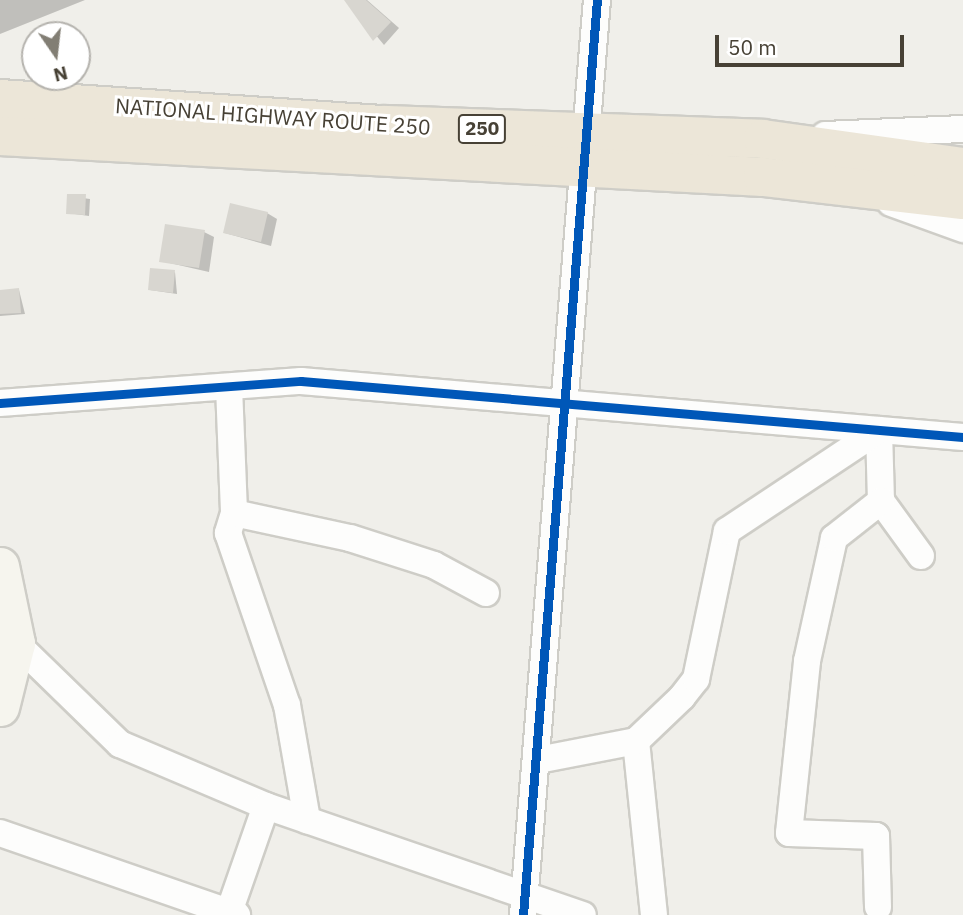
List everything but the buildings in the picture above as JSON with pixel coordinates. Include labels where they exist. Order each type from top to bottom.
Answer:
[{"type":"highway","name":"NATIONAL HIGHWAY ROUTE 250","points":[[0,99],[587,152],[963,201]]},
{"type":"highway","name":"NATIONAL HIGHWAY ROUTE 250","points":[[0,136],[587,152],[763,139],[963,167]]},
{"type":"street","points":[[525,906],[567,406],[597,0]]},
{"type":"street","points":[[763,139],[963,129]]},
{"type":"street","points":[[843,186],[963,229]]},
{"type":"street","points":[[0,403],[301,381],[567,406],[963,437]]},
{"type":"street","points":[[229,387],[234,513],[228,533],[287,705],[307,820]]},
{"type":"street","points":[[878,430],[881,501],[921,556]]},
{"type":"street","points":[[538,760],[636,741],[696,679],[727,531],[878,430]]},
{"type":"street","points":[[878,907],[876,836],[789,833],[807,661],[834,538],[881,501]]},
{"type":"street","points":[[234,513],[350,538],[434,565],[486,593]]},
{"type":"street","points":[[0,566],[16,643],[0,707]]},
{"type":"street","points":[[16,643],[120,744],[266,806],[525,906],[583,915]]},
{"type":"street","points":[[636,741],[653,915]]},
{"type":"street","points":[[0,833],[232,914],[266,806]]},
{"type":"cycle path","points":[[523,915],[597,0]]},
{"type":"cycle path","points":[[0,403],[301,381],[963,437]]}]
